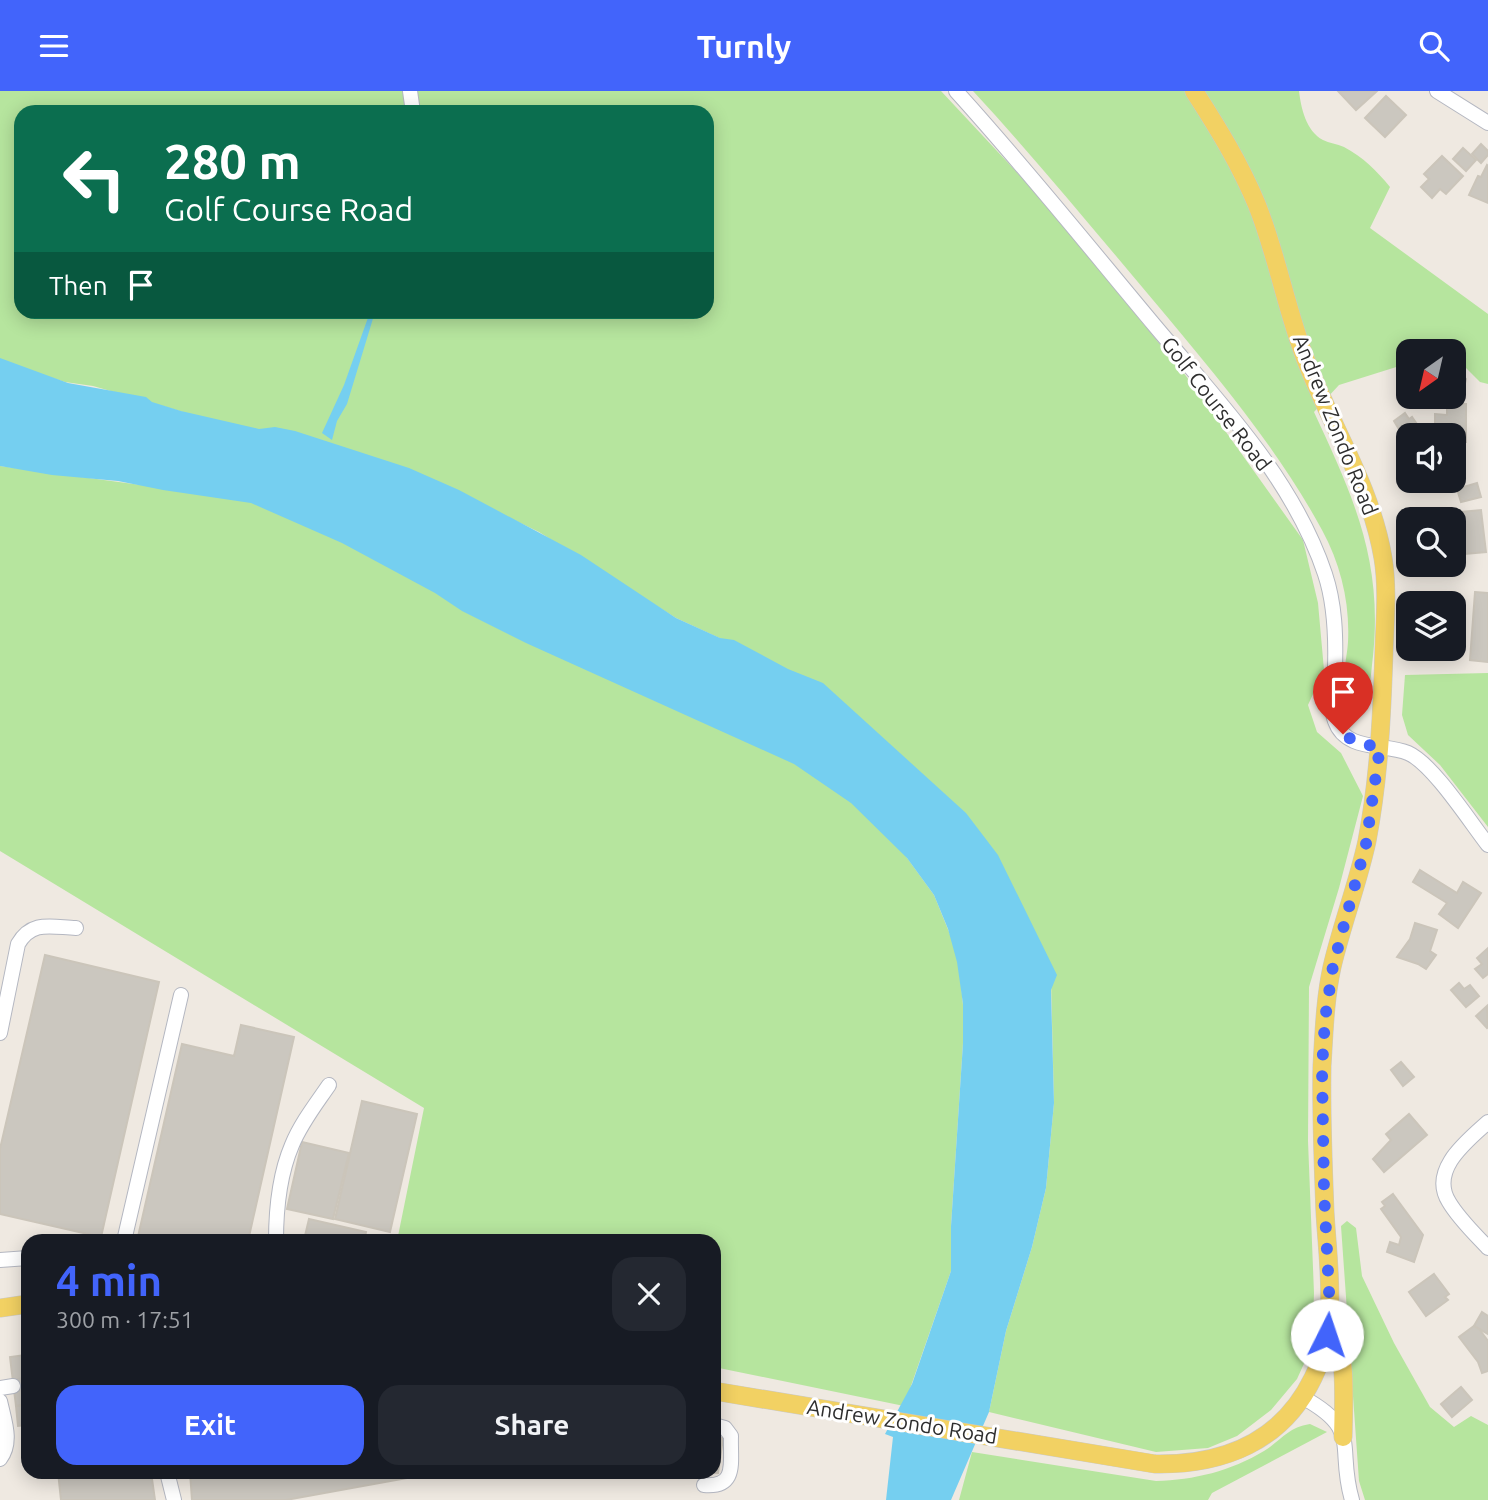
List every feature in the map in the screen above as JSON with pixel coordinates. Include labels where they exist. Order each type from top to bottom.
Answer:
[{"type":"main road","name":"Andrew Zondo Road","points":[[721,1392],[1155,1464],[1204,1461],[1225,1456],[1250,1445],[1273,1429],[1302,1397],[1322,1357],[1330,1311],[1322,1069],[1325,1019],[1333,966],[1366,844],[1380,747],[1384,561],[1365,488],[1306,361],[1258,207],[1234,153],[1194,91]]},
{"type":"main road","points":[[0,1308],[21,1305]]},
{"type":"main road","points":[[1330,1311],[1337,1329],[1340,1350],[1344,1405],[1343,1437]]},
{"type":"street","name":"Golf Course Road","points":[[956,91],[1096,251],[1244,432],[1284,491],[1308,533],[1333,605],[1335,721],[1343,734],[1357,743],[1401,751],[1420,760],[1488,845]]},
{"type":"street","points":[[1437,91],[1488,123]]},
{"type":"street","points":[[0,1033],[18,944],[23,936],[36,927],[76,928]]},
{"type":"street","points":[[126,1234],[181,996]]},
{"type":"street","points":[[277,1234],[282,1184],[292,1145],[307,1116],[329,1085]]},
{"type":"street","points":[[1488,1122],[1448,1163],[1444,1190],[1448,1202],[1488,1248]]},
{"type":"street","points":[[0,1260],[21,1258]]},
{"type":"street","points":[[1302,1397],[1328,1412],[1337,1422],[1343,1437],[1352,1500]]},
{"type":"street","points":[[0,1401],[8,1441],[0,1459]]},
{"type":"street","points":[[704,1485],[721,1485],[729,1474],[732,1436],[721,1427]]},
{"type":"street","points":[[169,1479],[174,1500]]},
{"type":"green space","points":[[0,91],[941,91],[1038,195],[1186,376],[1303,540],[1318,603],[1324,670],[1308,705],[1317,732],[1341,753],[1363,796],[1309,987],[1308,1141],[1314,1293],[1312,1346],[1297,1379],[1271,1410],[1237,1436],[1208,1448],[1156,1452],[989,1412],[1006,1331],[1032,1247],[1046,1188],[1054,1103],[1051,980],[752,653],[676,618],[539,532],[465,496],[146,401],[93,386],[65,382],[0,361]]},
{"type":"green space","points":[[973,91],[1299,91],[1303,112],[1312,131],[1323,140],[1357,155],[1390,187],[1370,228],[1488,314],[1488,384],[1480,382],[1466,368],[1466,339],[1396,339],[1396,367],[1339,385],[1314,412],[1352,501],[1369,559],[1375,621],[1370,681],[1363,704],[1351,701],[1345,690],[1348,627],[1346,599],[1339,571],[1329,543],[1304,499],[1244,411]]},
{"type":"green space","points":[[0,466],[268,502],[658,690],[834,783],[889,833],[934,895],[958,954],[963,1005],[963,1043],[951,1226],[951,1271],[904,1406],[721,1368],[721,1234],[398,1234],[424,1108],[0,851]]},
{"type":"green space","points":[[1488,673],[1488,827],[1440,765],[1408,735],[1402,715],[1405,675]]},
{"type":"green space","points":[[1347,1221],[1356,1228],[1362,1276],[1394,1343],[1430,1407],[1454,1427],[1471,1416],[1488,1425],[1488,1500],[1365,1500],[1359,1481],[1341,1226]]},
{"type":"green space","points":[[1310,1424],[1327,1432],[1212,1493],[1208,1500],[959,1500],[972,1452],[1156,1481],[1170,1480],[1212,1473],[1239,1464],[1264,1451],[1290,1431]]},
{"type":"water","points":[[368,319],[373,319],[347,404],[337,421],[332,440],[322,433],[344,385]]},
{"type":"water","points":[[0,358],[68,383],[146,397],[152,402],[181,411],[259,429],[275,427],[295,431],[409,468],[459,490],[581,555],[676,618],[720,638],[734,640],[788,669],[823,683],[966,813],[998,855],[1057,975],[1051,990],[1054,1103],[1046,1188],[1032,1247],[1006,1331],[989,1412],[951,1500],[886,1500],[893,1437],[885,1434],[912,1384],[951,1271],[951,1226],[963,1043],[963,1004],[957,962],[948,929],[934,895],[907,858],[851,803],[794,764],[526,643],[462,611],[435,593],[342,543],[251,503],[118,481],[52,475],[0,466]]},
{"type":"building","points":[[1338,91],[1377,91],[1356,110]]},
{"type":"building","points":[[1386,96],[1406,115],[1385,137],[1365,118]]},
{"type":"building","points":[[1481,144],[1488,151],[1488,155],[1481,163],[1472,154]]},
{"type":"building","points":[[1463,148],[1476,160],[1466,171],[1453,159]]},
{"type":"building","points":[[1442,156],[1463,176],[1446,194],[1440,189],[1432,198],[1421,187],[1429,179],[1424,174]]},
{"type":"building","points":[[1488,166],[1488,203],[1469,195]]},
{"type":"building","points":[[1447,409],[1466,409],[1466,423],[1435,423],[1435,414],[1447,415]]},
{"type":"building","points":[[1405,413],[1416,423],[1396,424],[1394,421]]},
{"type":"building","points":[[1477,483],[1481,497],[1461,502],[1458,493],[1466,493],[1466,486]]},
{"type":"building","points":[[1481,510],[1486,552],[1466,554],[1466,512]]},
{"type":"building","points":[[1475,592],[1488,593],[1488,662],[1470,660]]},
{"type":"building","points":[[1420,870],[1457,893],[1463,882],[1481,893],[1458,928],[1439,914],[1447,903],[1413,882]]},
{"type":"building","points":[[1415,923],[1437,930],[1430,951],[1436,955],[1426,969],[1397,957],[1410,939]]},
{"type":"building","points":[[1488,948],[1488,974],[1483,978],[1475,969],[1482,964],[1477,958]]},
{"type":"building","points":[[45,955],[159,982],[102,1234],[88,1234],[0,1214],[0,1149]]},
{"type":"building","points":[[1459,983],[1464,989],[1470,985],[1479,996],[1466,1007],[1451,990]]},
{"type":"building","points":[[1487,1006],[1488,1027],[1487,1028],[1476,1016]]},
{"type":"building","points":[[241,1025],[294,1037],[250,1234],[139,1234],[182,1044],[234,1056]]},
{"type":"building","points":[[1401,1062],[1414,1077],[1403,1086],[1391,1070]]},
{"type":"building","points":[[362,1101],[417,1114],[390,1232],[335,1219]]},
{"type":"building","points":[[1409,1114],[1427,1135],[1384,1172],[1373,1159],[1391,1140],[1386,1134]]},
{"type":"building","points":[[302,1142],[349,1153],[333,1219],[287,1209]]},
{"type":"building","points":[[1393,1194],[1423,1235],[1414,1262],[1387,1252],[1390,1242],[1399,1245],[1401,1237],[1381,1209],[1385,1206],[1382,1202]]},
{"type":"building","points":[[309,1219],[366,1232],[366,1234],[305,1234]]},
{"type":"building","points":[[1434,1274],[1449,1294],[1445,1297],[1448,1300],[1426,1316],[1409,1292]]},
{"type":"building","points":[[1482,1312],[1488,1316],[1488,1334],[1474,1326]]},
{"type":"building","points":[[1474,1326],[1488,1341],[1488,1371],[1482,1373],[1478,1362],[1459,1337]]},
{"type":"building","points":[[21,1356],[21,1406],[16,1406],[10,1357]]},
{"type":"building","points":[[1461,1387],[1472,1400],[1452,1417],[1441,1404]]},
{"type":"building","points":[[16,1406],[21,1406],[21,1426],[18,1426]]},
{"type":"building","points":[[59,1479],[152,1479],[155,1500],[61,1500]]},
{"type":"building","points":[[190,1479],[402,1479],[286,1500],[192,1500]]},
{"type":"tunnel","points":[[13,1386],[21,1384]]},
{"type":"route","points":[[1327,1335],[1330,1311],[1322,1069],[1325,1019],[1333,966],[1366,844],[1380,747],[1357,743],[1343,734]]}]
